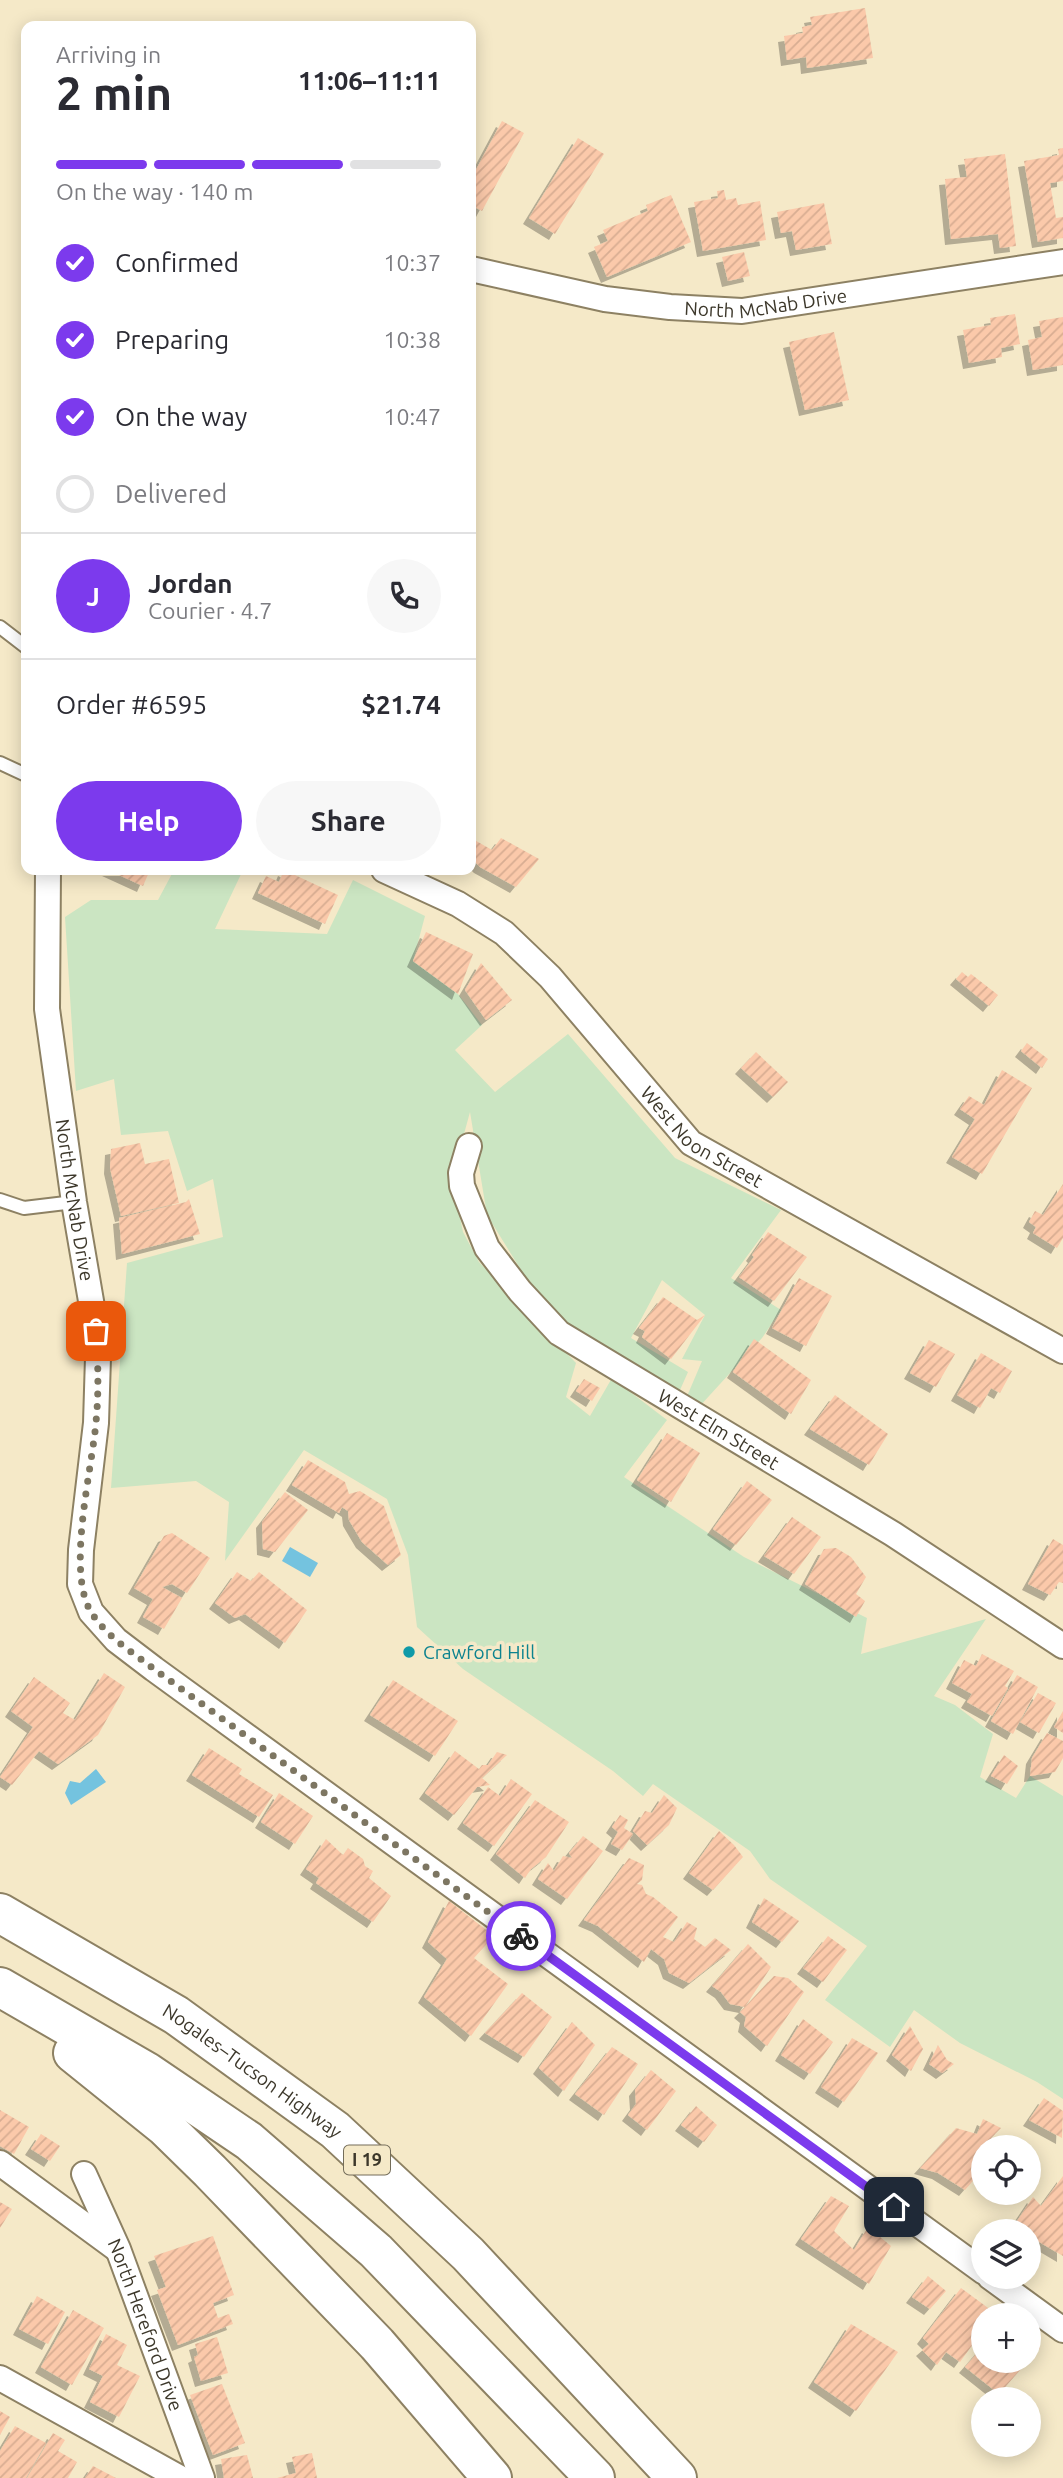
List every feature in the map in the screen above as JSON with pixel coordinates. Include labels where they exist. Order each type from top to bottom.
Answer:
[{"type":"highway","name":"Nogales–Tucson Highway","points":[[0,1913],[176,2015],[335,2130],[468,2254],[677,2478]]},
{"type":"highway","points":[[0,1987],[147,2072],[248,2141],[376,2251],[595,2478]]},
{"type":"highway","points":[[0,2002],[91,2066],[165,2127],[377,2344],[492,2478]]},
{"type":"street","name":"North McNab Drive","points":[[476,270],[605,299],[670,307],[742,311],[1063,262]]},
{"type":"street","name":"North McNab Drive","points":[[48,875],[47,1010],[98,1357],[96,1423],[81,1550],[80,1584],[91,1612],[116,1640],[154,1669],[971,2263]]},
{"type":"street","name":"West Noon Street","points":[[395,875],[458,904],[504,933],[550,977],[691,1143],[1063,1351]]},
{"type":"street","name":"West Elm Street","points":[[469,1146],[461,1172],[462,1186],[487,1248],[520,1291],[559,1333],[893,1534],[1063,1646]]},
{"type":"street","points":[[0,2163],[118,2249]]},
{"type":"street","name":"North Hereford Drive","points":[[84,2174],[118,2249],[202,2478]]},
{"type":"street","points":[[1007,2289],[1063,2330]]},
{"type":"street","points":[[0,2378],[180,2478]]},
{"type":"lane","points":[[0,627],[21,643]]},
{"type":"lane","points":[[0,763],[21,773]]},
{"type":"lane","points":[[0,1200],[23,1208],[74,1202]]},
{"type":"green space","points":[[171,875],[241,875],[215,929],[327,934],[353,880],[425,916],[413,961],[458,994],[482,1025],[455,1050],[495,1092],[568,1034],[675,1158],[781,1210],[731,1278],[781,1310],[762,1338],[699,1407],[685,1401],[702,1361],[682,1359],[705,1315],[662,1280],[631,1338],[688,1372],[680,1390],[565,1324],[524,1275],[487,1215],[470,1112],[452,1178],[463,1232],[479,1262],[576,1363],[566,1397],[590,1416],[612,1378],[667,1420],[624,1477],[744,1557],[867,1618],[861,1654],[986,1619],[934,1696],[955,1705],[993,1734],[980,1777],[1016,1798],[1030,1776],[1063,1796],[1063,2099],[1037,2082],[960,2043],[914,2010],[890,2047],[825,2000],[867,1946],[770,1879],[750,1851],[653,1784],[643,1796],[613,1771],[463,1669],[417,1627],[408,1555],[387,1499],[304,1450],[225,1561],[229,1502],[196,1481],[111,1488],[127,1263],[223,1237],[213,1179],[187,1191],[168,1131],[121,1135],[114,1079],[76,1091],[65,917],[91,900],[158,900]]},
{"type":"water","points":[[290,1547],[318,1563],[310,1577],[282,1561]]},
{"type":"water","points":[[96,1769],[106,1782],[71,1805],[65,1793],[70,1781],[80,1783]]},
{"type":"building","points":[[865,8],[873,58],[807,68],[806,57],[787,60],[784,36],[803,33],[802,27],[812,25],[810,17]]},
{"type":"building","points":[[502,121],[524,133],[482,211],[476,208],[476,170]]},
{"type":"building","points":[[578,138],[604,154],[555,234],[529,218]]},
{"type":"building","points":[[1063,148],[1063,181],[1050,183],[1056,218],[1063,217],[1063,238],[1038,242],[1024,161],[1059,155],[1058,149]]},
{"type":"building","points":[[1005,154],[1016,246],[1000,248],[998,234],[951,239],[945,179],[967,177],[964,159]]},
{"type":"building","points":[[724,190],[726,200],[736,198],[738,205],[760,201],[766,240],[703,251],[694,202],[718,198],[717,191]]},
{"type":"building","points":[[671,195],[691,242],[607,277],[594,247],[608,241],[603,230],[648,211],[646,205]]},
{"type":"building","points":[[824,203],[832,244],[796,250],[792,231],[781,233],[777,212]]},
{"type":"building","points":[[744,252],[750,276],[728,281],[722,257]]},
{"type":"building","points":[[1015,314],[1020,344],[1001,348],[1002,357],[969,363],[963,330],[991,325],[990,318]]},
{"type":"building","points":[[1063,317],[1063,365],[1033,370],[1028,340],[1042,337],[1039,321]]},
{"type":"building","points":[[834,332],[849,400],[805,410],[789,342]]},
{"type":"building","points":[[501,838],[539,859],[516,887],[476,863],[476,841],[492,850]]},
{"type":"building","points":[[119,875],[148,875],[143,886]]},
{"type":"building","points":[[282,875],[295,875],[338,895],[325,924],[258,893],[266,876],[279,882]]},
{"type":"building","points":[[426,932],[473,954],[458,994],[413,961]]},
{"type":"building","points":[[481,963],[512,1000],[486,1020],[465,990]]},
{"type":"building","points":[[962,972],[968,977],[971,974],[998,995],[989,1006],[956,979]]},
{"type":"building","points":[[1027,1043],[1048,1059],[1042,1068],[1021,1051]]},
{"type":"building","points":[[756,1052],[788,1082],[773,1097],[741,1068]]},
{"type":"building","points":[[1002,1070],[1032,1088],[982,1174],[952,1157],[975,1119],[960,1109],[969,1096],[984,1105]]},
{"type":"building","points":[[140,1143],[145,1164],[169,1159],[179,1203],[121,1216],[110,1168],[111,1149]]},
{"type":"building","points":[[1063,1184],[1063,1238],[1057,1248],[1033,1233],[1036,1227],[1029,1222],[1035,1211],[1043,1215]]},
{"type":"building","points":[[189,1199],[200,1234],[122,1254],[119,1218],[186,1202]]},
{"type":"building","points":[[768,1232],[807,1257],[774,1301],[739,1277]]},
{"type":"building","points":[[799,1278],[832,1296],[806,1346],[772,1328]]},
{"type":"building","points":[[663,1297],[697,1320],[705,1315],[671,1359],[642,1337],[645,1331],[639,1328]]},
{"type":"building","points":[[754,1339],[811,1380],[791,1414],[733,1372]]},
{"type":"building","points":[[929,1340],[955,1354],[936,1387],[910,1373]]},
{"type":"building","points":[[981,1353],[1012,1371],[1000,1393],[991,1388],[980,1408],[957,1395]]},
{"type":"building","points":[[584,1379],[600,1388],[592,1401],[576,1391]]},
{"type":"building","points":[[835,1395],[888,1434],[869,1465],[810,1429]]},
{"type":"building","points":[[667,1433],[700,1453],[671,1502],[637,1480]]},
{"type":"building","points":[[308,1460],[345,1482],[349,1494],[360,1491],[384,1506],[401,1555],[388,1565],[362,1542],[349,1520],[348,1511],[342,1507],[339,1513],[292,1485]]},
{"type":"building","points":[[747,1481],[772,1500],[736,1545],[713,1529]]},
{"type":"building","points":[[285,1492],[308,1510],[275,1552],[263,1549],[262,1522]]},
{"type":"building","points":[[792,1517],[821,1537],[794,1574],[764,1556]]},
{"type":"building","points":[[172,1533],[210,1558],[187,1593],[172,1584],[162,1587],[182,1598],[164,1629],[143,1617],[153,1599],[134,1588],[164,1536]]},
{"type":"building","points":[[1053,1539],[1063,1545],[1063,1583],[1059,1582],[1050,1595],[1028,1584]]},
{"type":"building","points":[[836,1548],[851,1557],[866,1577],[856,1594],[865,1601],[856,1617],[805,1584],[824,1549]]},
{"type":"building","points":[[237,1572],[251,1581],[259,1572],[307,1610],[285,1643],[245,1614],[235,1618],[215,1603]]},
{"type":"building","points":[[982,1654],[1014,1671],[992,1716],[967,1702],[972,1694],[952,1683],[964,1660],[976,1666]]},
{"type":"building","points":[[104,1673],[125,1687],[98,1735],[58,1764],[39,1751],[12,1785],[0,1777],[33,1727],[11,1711],[34,1677],[70,1703],[63,1713],[75,1720]]},
{"type":"building","points":[[1017,1675],[1038,1687],[1013,1734],[991,1721]]},
{"type":"building","points":[[393,1680],[458,1721],[435,1756],[370,1715]]},
{"type":"building","points":[[1038,1693],[1056,1703],[1039,1733],[1020,1722]]},
{"type":"building","points":[[1063,1711],[1063,1733],[1054,1727]]},
{"type":"building","points":[[1047,1733],[1063,1741],[1063,1758],[1055,1772],[1030,1776],[1032,1758]]},
{"type":"building","points":[[209,1748],[242,1769],[239,1774],[273,1795],[259,1817],[192,1775]]},
{"type":"building","points":[[455,1751],[479,1769],[482,1765],[488,1765],[497,1752],[507,1755],[482,1778],[490,1785],[477,1787],[454,1815],[425,1793]]},
{"type":"building","points":[[1004,1755],[1018,1766],[1007,1784],[991,1776]]},
{"type":"building","points":[[511,1779],[532,1794],[494,1846],[463,1823],[488,1787],[500,1796]]},
{"type":"building","points":[[279,1793],[313,1816],[295,1844],[261,1822]]},
{"type":"building","points":[[664,1795],[677,1808],[669,1825],[647,1845],[633,1831],[645,1811],[652,1813]]},
{"type":"building","points":[[535,1800],[569,1822],[546,1857],[531,1869],[525,1878],[496,1854]]},
{"type":"building","points":[[620,1815],[628,1820],[624,1828],[633,1834],[622,1850],[611,1844],[618,1832],[612,1827]]},
{"type":"building","points":[[719,1831],[743,1857],[713,1890],[689,1873]]},
{"type":"building","points":[[583,1836],[603,1851],[567,1899],[538,1879],[548,1863],[554,1871],[563,1856],[572,1858],[569,1853]]},
{"type":"building","points":[[326,1839],[343,1855],[348,1848],[363,1859],[365,1866],[373,1871],[369,1878],[391,1896],[373,1922],[316,1883],[319,1878],[306,1869]]},
{"type":"building","points":[[629,1858],[644,1865],[642,1880],[637,1884],[642,1885],[646,1894],[678,1917],[663,1937],[674,1942],[687,1922],[697,1928],[694,1939],[705,1947],[715,1938],[731,1950],[689,1983],[669,1973],[664,1959],[651,1949],[644,1962],[598,1926],[584,1920]]},
{"type":"building","points":[[764,1898],[799,1921],[782,1942],[752,1922]]},
{"type":"building","points":[[449,1901],[494,1936],[474,1958],[508,1984],[471,2036],[424,1997],[447,1959],[428,1942]]},
{"type":"building","points":[[828,1936],[847,1950],[823,1982],[803,1968]]},
{"type":"building","points":[[748,1944],[771,1967],[745,2007],[730,2004],[721,1992],[712,1986]]},
{"type":"building","points":[[774,1976],[788,1978],[804,1992],[767,2046],[744,2026],[746,2017],[740,2012]]},
{"type":"building","points":[[522,1993],[552,2017],[524,2057],[485,2033]]},
{"type":"building","points":[[803,2019],[833,2042],[810,2074],[781,2055]]},
{"type":"building","points":[[572,2022],[595,2045],[564,2091],[539,2068]]},
{"type":"building","points":[[910,2026],[923,2049],[911,2071],[892,2055]]},
{"type":"building","points":[[852,2038],[878,2053],[844,2102],[821,2087]]},
{"type":"building","points":[[938,2045],[947,2060],[954,2064],[942,2073],[929,2064]]},
{"type":"building","points":[[612,2047],[638,2064],[604,2115],[575,2094]]},
{"type":"building","points":[[651,2070],[676,2091],[647,2130],[628,2115],[636,2104],[635,2090]]},
{"type":"building","points":[[1044,2098],[1063,2111],[1062,2138],[1029,2120]]},
{"type":"building","points":[[696,2106],[717,2125],[704,2142],[681,2125]]},
{"type":"building","points":[[0,2110],[29,2127],[14,2154],[0,2146]]},
{"type":"building","points":[[983,2119],[1001,2128],[994,2135],[971,2135],[971,2183],[965,2190],[938,2173],[920,2168],[956,2128],[977,2134]]},
{"type":"building","points":[[41,2134],[60,2146],[50,2161],[31,2149]]},
{"type":"building","points":[[1063,2176],[1063,2256],[1041,2243],[1041,2219],[1018,2219],[1028,2205],[1041,2206]]},
{"type":"building","points":[[831,2196],[849,2206],[834,2231],[854,2250],[868,2227],[891,2246],[869,2284],[801,2239]]},
{"type":"building","points":[[0,2202],[12,2209],[0,2228]]},
{"type":"building","points":[[213,2236],[234,2295],[213,2303],[218,2318],[229,2314],[233,2324],[178,2345],[157,2290],[166,2287],[154,2256]]},
{"type":"building","points":[[928,2276],[946,2291],[930,2309],[912,2297]]},
{"type":"building","points":[[961,2288],[981,2303],[971,2303],[971,2347],[960,2362],[946,2352],[937,2365],[922,2350],[929,2344],[923,2338]]},
{"type":"building","points":[[37,2296],[65,2312],[48,2344],[19,2329]]},
{"type":"building","points":[[73,2310],[104,2328],[72,2385],[41,2367]]},
{"type":"building","points":[[851,2324],[898,2352],[856,2411],[814,2382]]},
{"type":"building","points":[[106,2334],[127,2345],[117,2365],[140,2376],[119,2417],[90,2402],[103,2376],[89,2369]]},
{"type":"building","points":[[217,2337],[228,2373],[201,2381],[194,2357],[198,2355],[195,2344]]},
{"type":"building","points":[[971,2360],[971,2372],[965,2367]]},
{"type":"building","points":[[973,2373],[1017,2373],[1005,2387],[990,2387]]},
{"type":"building","points":[[222,2384],[245,2443],[213,2455],[190,2395]]},
{"type":"building","points":[[0,2411],[10,2417],[0,2435]]},
{"type":"building","points":[[15,2426],[46,2443],[26,2478],[0,2478],[0,2451]]},
{"type":"building","points":[[53,2433],[65,2440],[58,2451],[77,2462],[68,2478],[27,2478]]},
{"type":"building","points":[[312,2453],[317,2478],[277,2478],[296,2473],[292,2457]]},
{"type":"building","points":[[247,2455],[253,2478],[224,2478],[221,2459]]},
{"type":"building","points":[[93,2466],[116,2478],[85,2478]]},
{"type":"way so far","points":[[96,1331],[96,1423],[81,1550],[80,1584],[91,1612],[116,1640],[154,1669],[521,1936]]},
{"type":"place","name":"Crawford Hill","points":[[409,1652]]},
{"type":"route","points":[[521,1936],[894,2207]]}]
